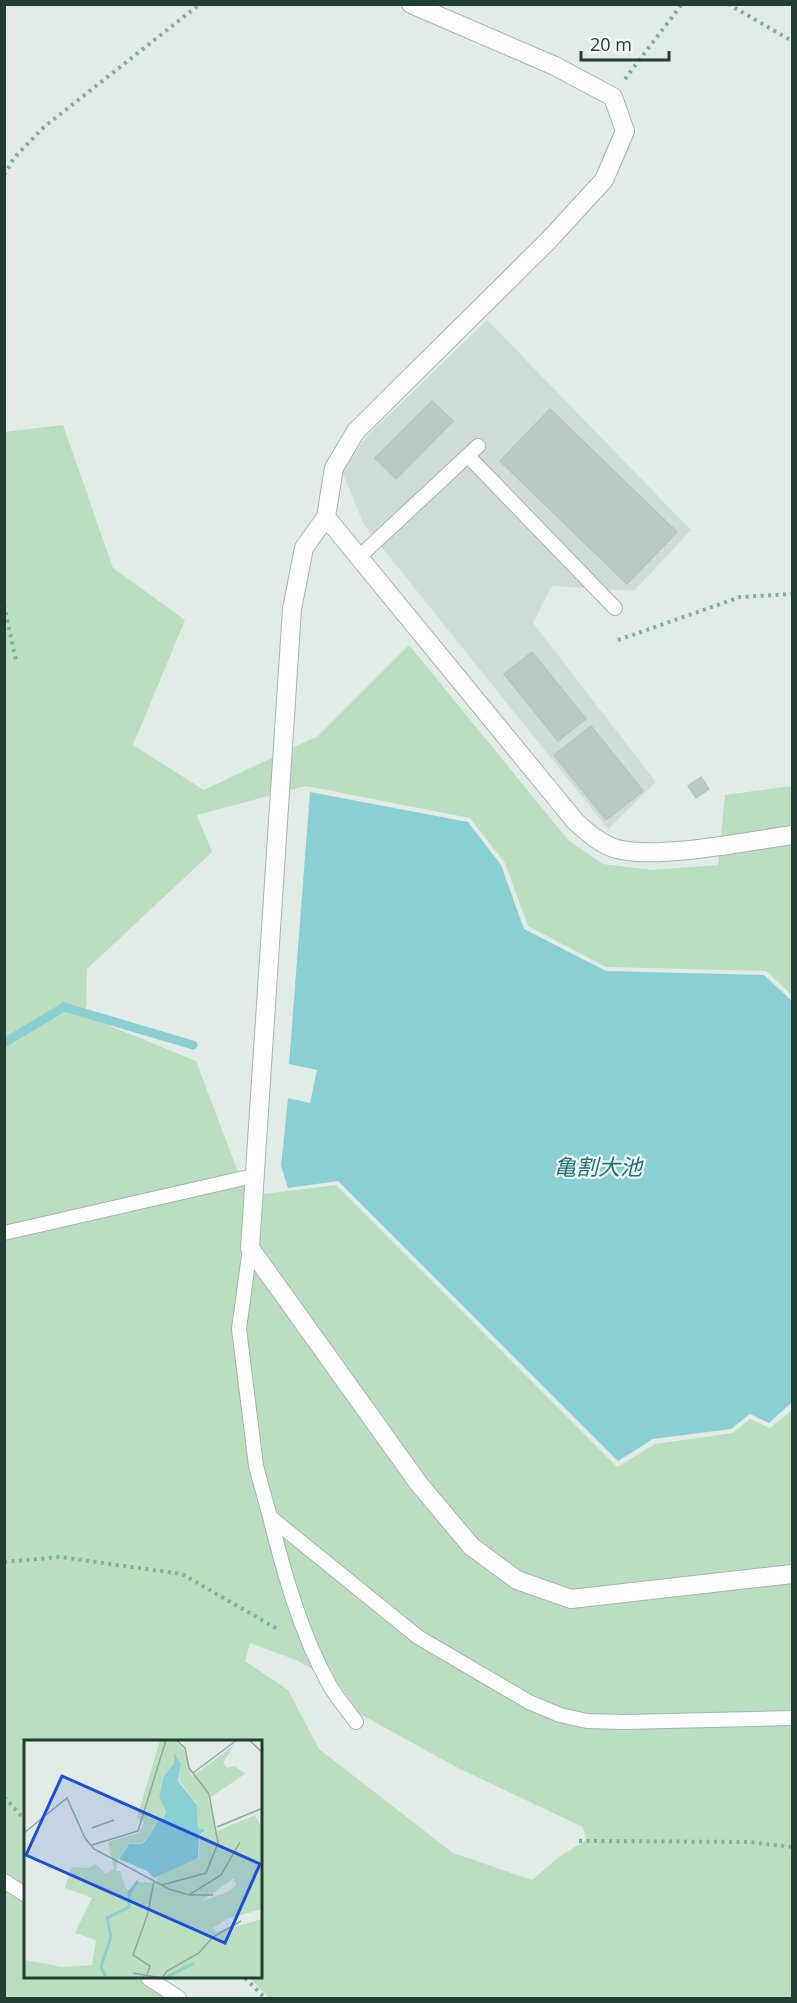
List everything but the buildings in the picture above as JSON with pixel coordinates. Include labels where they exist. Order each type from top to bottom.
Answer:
[{"type":"street","points":[[411,4],[555,66],[613,97],[625,131],[604,180],[548,241],[356,431],[334,468],[326,517],[304,548],[291,609],[249,1248],[419,1484],[471,1545],[517,1580],[571,1599],[792,1574]]},
{"type":"street","points":[[326,517],[575,821],[592,837],[617,849],[647,853],[792,835]]},
{"type":"lane","points":[[359,557],[478,446]]},
{"type":"lane","points":[[468,456],[615,608]]},
{"type":"lane","points":[[4,1233],[253,1176]]},
{"type":"lane","points":[[249,1248],[239,1329],[256,1467],[283,1566],[307,1632],[329,1684],[356,1722]]},
{"type":"lane","points":[[270,1517],[418,1637],[529,1702],[560,1715],[587,1721],[624,1722],[792,1718]]},
{"type":"lane","points":[[4,1881],[24,1894]]},
{"type":"lane","points":[[151,1979],[179,1998]]},
{"type":"path","points":[[4,175],[14,158],[44,127],[200,4]]},
{"type":"path","points":[[613,97],[682,4]]},
{"type":"path","points":[[728,4],[792,41]]},
{"type":"path","points":[[618,640],[740,597],[792,594]]},
{"type":"path","points":[[4,605],[16,661]]},
{"type":"path","points":[[4,1562],[60,1557],[182,1574],[282,1631],[307,1632]]},
{"type":"path","points":[[4,1797],[24,1819]]},
{"type":"path","points":[[579,1841],[749,1842],[792,1846]]},
{"type":"path","points":[[247,1979],[265,1998]]},
{"type":"shaded area","points":[[487,320],[691,530],[634,591],[552,586],[533,623],[656,782],[608,829],[364,525],[342,471],[367,436]]},
{"type":"green space","points":[[63,425],[113,568],[185,620],[133,745],[204,790],[318,736],[409,645],[569,841],[603,864],[652,870],[718,865],[725,795],[792,786],[792,995],[766,971],[606,967],[528,926],[505,863],[470,818],[306,786],[197,815],[212,852],[87,969],[86,1016],[196,1061],[247,1196],[336,1185],[617,1467],[655,1444],[733,1433],[750,1419],[770,1428],[792,1410],[792,1998],[269,1998],[251,1979],[262,1979],[262,1740],[24,1740],[24,1979],[161,1979],[172,1998],[5,1998],[4,432]],"holes":[[[250,1643],[296,1660],[339,1684],[360,1714],[460,1769],[583,1827],[586,1840],[559,1857],[532,1880],[453,1853],[319,1749],[288,1690],[245,1661]]]},
{"type":"water","name":"亀割大池","points":[[310,792],[468,822],[501,865],[524,929],[606,971],[764,975],[792,1001],[792,1402],[769,1423],[750,1414],[731,1429],[653,1439],[618,1461],[338,1181],[288,1188],[281,1166],[288,1098],[310,1103],[317,1070],[289,1064]]},
{"type":"waterway","points":[[4,1043],[64,1007],[193,1045]]}]
